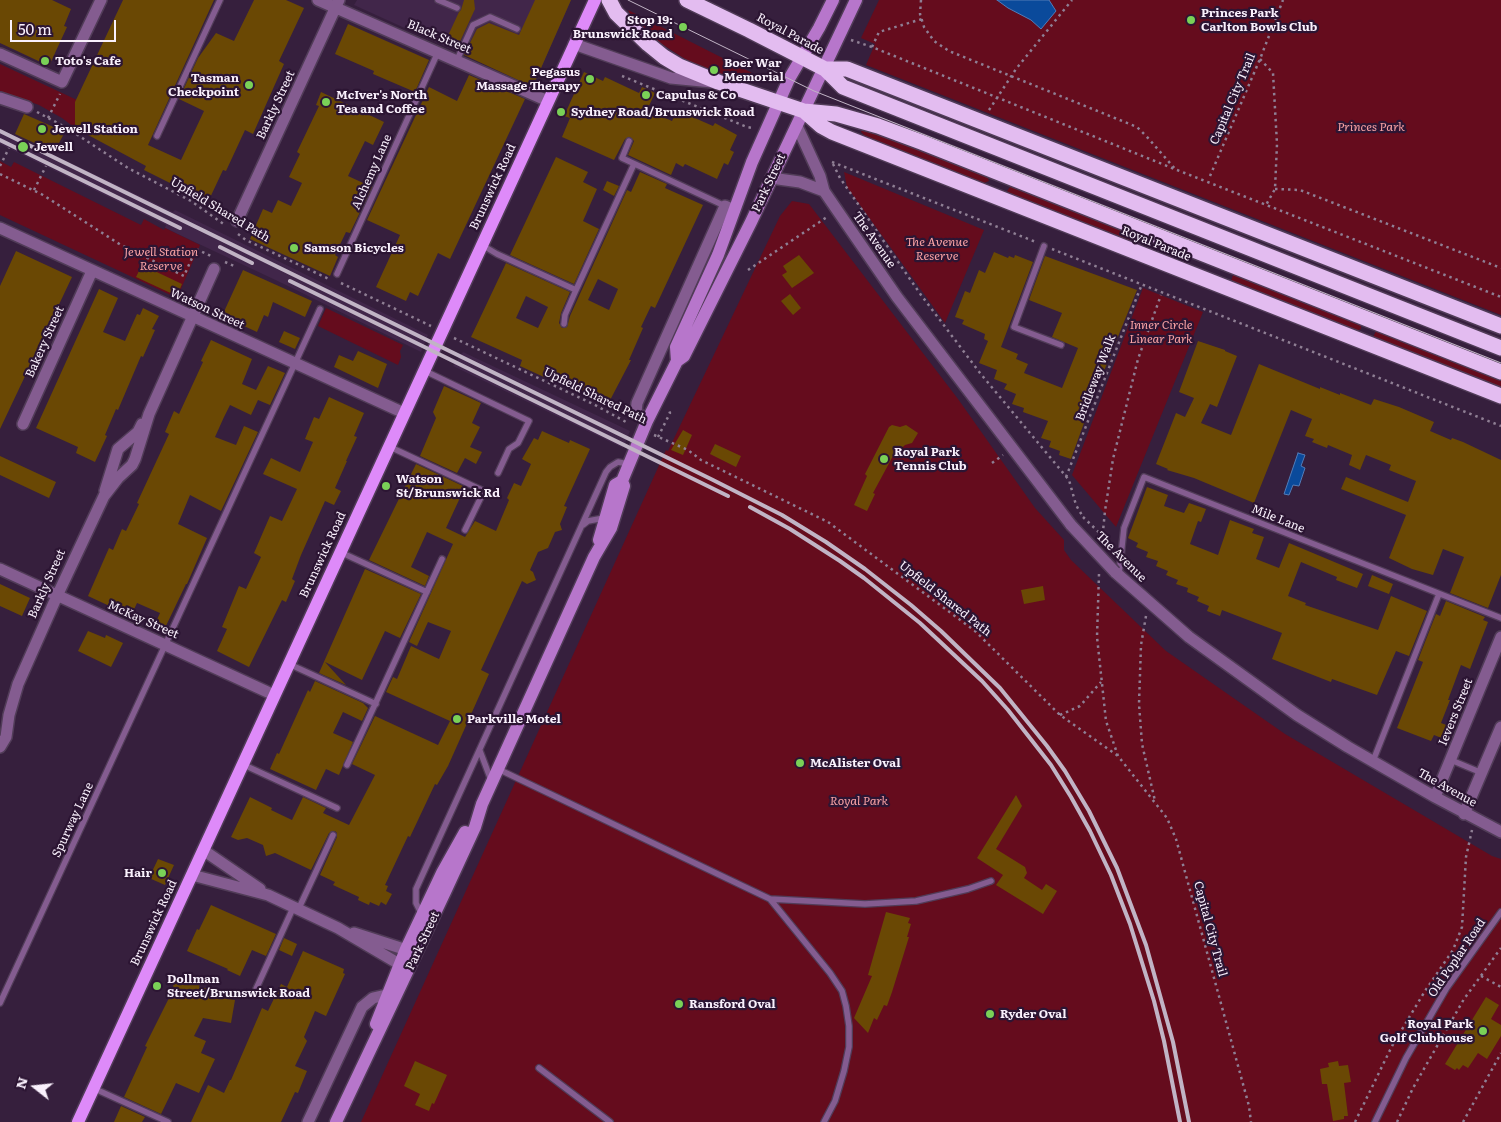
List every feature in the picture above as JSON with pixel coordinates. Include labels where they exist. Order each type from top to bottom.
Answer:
[{"type":"highway","name":"Royal Parade","points":[[609,0],[616,13],[648,44],[664,58],[679,66],[718,82],[804,111],[836,114],[878,126],[1501,372]]},
{"type":"highway","name":"Royal Parade","points":[[687,0],[825,69],[843,87],[1501,348]]},
{"type":"highway","name":"Royal Parade","points":[[825,69],[847,69],[1501,326]]},
{"type":"highway","name":"Royal Parade","points":[[804,111],[821,126],[832,132],[1501,396]]},
{"type":"highway","points":[[1012,154],[1019,137]]},
{"type":"highway","points":[[994,196],[1003,174]]},
{"type":"highway","points":[[1177,268],[1199,208]]},
{"type":"highway","points":[[1342,285],[1350,267]]},
{"type":"highway","points":[[1369,344],[1378,323]]},
{"type":"main road","name":"Brunswick Road","points":[[78,1122],[595,0]]},
{"type":"street","points":[[0,54],[62,82],[101,0]]},
{"type":"street","name":"Black Street","points":[[318,0],[337,4],[548,101]]},
{"type":"street","name":"Park Street","points":[[645,425],[636,412],[637,402],[752,162],[778,102],[800,57],[819,28],[832,0]]},
{"type":"street","name":"Park Street","points":[[336,1122],[426,919],[442,873],[482,804],[594,557],[615,517],[624,486],[622,481],[645,425],[677,361],[684,356],[825,69],[856,0]]},
{"type":"street","name":"Barkly Street","points":[[233,226],[337,4]]},
{"type":"street","name":"Royal Parade","points":[[574,44],[671,78],[718,82]]},
{"type":"street","points":[[0,98],[27,107]]},
{"type":"street","name":"The Avenue","points":[[797,126],[820,176],[824,191],[902,304],[1071,525],[1117,574],[1189,637],[1297,715],[1436,798],[1501,832]]},
{"type":"street","points":[[771,178],[800,182],[824,191]]},
{"type":"street","name":"Park Street","points":[[677,361],[676,347],[718,255],[730,208]]},
{"type":"street","name":"Watson Street","points":[[1,231],[404,413]]},
{"type":"street","name":"Barkly Street","points":[[104,496],[118,478],[132,465],[149,414],[214,269]]},
{"type":"street","name":"Bakery Street","points":[[23,424],[92,271]]},
{"type":"street","name":"Barkly Street","points":[[0,747],[6,737],[9,714],[18,684],[104,496],[118,449],[138,432],[149,414]]},
{"type":"street","name":"Park Street","points":[[594,557],[615,485],[622,481]]},
{"type":"street","name":"McKay Street","points":[[0,569],[274,694]]},
{"type":"street","name":"Ievers Street","points":[[1436,798],[1501,637]]},
{"type":"street","name":"Barkly Street","points":[[0,712],[18,684]]},
{"type":"street","points":[[1470,816],[1482,773],[1501,727]]},
{"type":"street","points":[[203,850],[268,895]]},
{"type":"street","points":[[192,875],[268,895],[297,907],[338,928],[404,967]]},
{"type":"street","points":[[338,928],[411,951]]},
{"type":"street","name":"Park Street","points":[[357,1076],[386,995],[404,967]]},
{"type":"street","points":[[308,1122],[362,1007],[374,998],[386,995]]},
{"type":"lane","points":[[157,136],[220,0]]},
{"type":"lane","points":[[438,0],[457,8]]},
{"type":"lane","points":[[457,60],[473,25],[490,17],[517,29]]},
{"type":"lane","name":"Alchemy Lane","points":[[338,274],[438,52]]},
{"type":"lane","points":[[629,141],[622,158],[730,208]]},
{"type":"lane","points":[[564,324],[565,315],[634,164]]},
{"type":"lane","points":[[482,245],[497,254],[576,290]]},
{"type":"lane","points":[[1044,246],[1014,327],[1061,345]]},
{"type":"lane","name":"Spurway Lane","points":[[0,1003],[320,309]]},
{"type":"lane","points":[[424,370],[529,421],[518,444],[509,449],[498,473]]},
{"type":"lane","points":[[388,446],[484,491],[465,530]]},
{"type":"lane","points":[[426,919],[416,903],[416,889],[607,470],[618,462],[628,464]]},
{"type":"lane","name":"Mile Lane","points":[[1117,574],[1124,528],[1144,477],[1501,618]]},
{"type":"lane","points":[[583,525],[588,521],[604,518]]},
{"type":"lane","points":[[340,552],[427,592]]},
{"type":"lane","points":[[347,765],[442,559]]},
{"type":"lane","points":[[1373,761],[1439,594]]},
{"type":"lane","points":[[288,664],[376,704]]},
{"type":"lane","points":[[480,751],[492,782]]},
{"type":"lane","points":[[1451,760],[1482,773]]},
{"type":"lane","points":[[242,764],[337,808]]},
{"type":"lane","points":[[498,769],[770,899],[864,904],[916,901],[968,890],[991,881]]},
{"type":"lane","points":[[256,990],[332,836]]},
{"type":"lane","points":[[770,899],[830,973],[842,991],[846,1006],[850,1026],[849,1047],[835,1101],[824,1122]]},
{"type":"lane","name":"Old Poplar Road","points":[[1375,1122],[1406,1058],[1446,989],[1501,912]]},
{"type":"lane","points":[[539,1068],[610,1122]]},
{"type":"lane","points":[[93,1088],[168,1122]]},
{"type":"path","points":[[921,0],[920,14],[929,34],[934,41],[949,51],[1136,128],[1148,138],[1177,170]]},
{"type":"path","points":[[982,122],[1010,76],[1072,0]]},
{"type":"path","name":"Capital City Trail","points":[[1210,176],[1283,0]]},
{"type":"path","points":[[872,46],[879,32],[922,19]]},
{"type":"path","points":[[840,36],[872,46],[996,98],[1501,297]]},
{"type":"path","points":[[1260,59],[1273,74],[1277,144],[1274,189],[1266,205]]},
{"type":"path","points":[[622,76],[753,128]]},
{"type":"path","points":[[48,118],[59,95]]},
{"type":"path","name":"Upfield Shared Path","points":[[27,107],[67,128],[128,168],[233,226],[246,240],[334,280]]},
{"type":"path","points":[[0,166],[9,148]]},
{"type":"path","points":[[1111,544],[1083,516],[1076,505],[1069,480],[980,373],[921,295],[840,178],[832,162],[1501,426]]},
{"type":"path","points":[[34,190],[46,166]]},
{"type":"path","points":[[0,174],[34,190],[120,245],[184,276],[196,249],[234,266]]},
{"type":"path","points":[[1274,189],[1300,190],[1501,268]]},
{"type":"path","points":[[748,270],[837,210]]},
{"type":"path","name":"Upfield Shared Path","points":[[340,282],[595,405],[645,425],[688,450],[701,460],[828,522],[975,631],[1060,715],[1118,756]]},
{"type":"path","name":"Bridleway Walk","points":[[1066,477],[1142,284]]},
{"type":"path","points":[[1149,603],[1141,645],[1139,704],[1142,744],[1155,803]]},
{"type":"path","points":[[1060,715],[1080,706],[1102,681]]},
{"type":"path","name":"Capital City Trail","points":[[1118,756],[1167,818],[1176,839],[1249,1106],[1251,1122]]},
{"type":"path","points":[[1355,1122],[1392,1046],[1425,991],[1453,950],[1462,927],[1470,816]]},
{"type":"path","points":[[1397,1122],[1413,1088],[1460,1007],[1501,948]]},
{"type":"path","points":[[1481,976],[1501,987]]},
{"type":"path","points":[[1463,1122],[1501,1053]]},
{"type":"shaded area","points":[[357,0],[571,0],[534,84],[354,5]]},
{"type":"shaded area","points":[[0,129],[173,212],[175,210],[428,335],[421,352],[165,228],[166,225],[0,144]]},
{"type":"shaded area","points":[[463,352],[630,431],[623,448],[453,366]]},
{"type":"green space","name":"Princes Park","points":[[879,0],[1501,0],[1501,315],[866,65],[875,44],[861,38]]},
{"type":"green space","points":[[628,10],[760,77],[742,78],[718,74],[688,61],[654,39],[632,18]]},
{"type":"green space","points":[[0,64],[77,100],[75,128],[39,105],[0,91]]},
{"type":"green space","points":[[863,128],[984,175],[989,181],[979,182],[865,136],[861,132]]},
{"type":"green space","name":"Jewell Station Reserve","points":[[0,161],[11,167],[14,162],[141,225],[144,219],[164,230],[165,228],[200,245],[177,298],[0,215]]},
{"type":"green space","name":"The Avenue Reserve","points":[[844,172],[984,230],[945,323],[847,187]]},
{"type":"green space","points":[[1013,186],[1127,231],[1132,235],[1131,239],[1125,239],[1015,196],[1007,191]]},
{"type":"green space","name":"Royal Park","points":[[792,201],[809,204],[958,399],[1035,508],[1064,540],[1064,550],[1071,560],[1166,651],[1285,734],[1492,856],[1501,859],[1501,1122],[361,1122],[666,450],[668,451],[780,216]]},
{"type":"green space","points":[[1233,275],[1355,321],[1361,325],[1361,329],[1356,331],[1235,284],[1231,281]]},
{"type":"green space","name":"Inner Circle Linear Park","points":[[1143,288],[1203,312],[1116,527],[1072,475]]},
{"type":"green space","points":[[326,308],[403,345],[398,365],[318,326]]},
{"type":"green space","points":[[1376,331],[1501,379],[1501,389],[1374,339]]},
{"type":"water","points":[[997,0],[1049,0],[1056,11],[1041,29],[1031,20]]},
{"type":"water","points":[[1298,453],[1305,455],[1301,466],[1305,468],[1299,486],[1293,485],[1289,495],[1284,494]]},
{"type":"building","points":[[0,0],[52,0],[71,9],[64,26],[67,27],[49,66],[0,43]]},
{"type":"building","points":[[123,0],[214,0],[148,145],[181,160],[204,111],[179,99],[198,58],[216,33],[234,41],[254,0],[286,0],[304,8],[279,61],[284,64],[253,134],[245,130],[226,171],[223,170],[208,202],[144,170],[146,166],[75,128],[75,102]]},
{"type":"building","points":[[464,0],[474,0],[475,9],[457,48],[442,42],[446,40]]},
{"type":"building","points":[[535,0],[571,0],[534,84],[531,86],[464,55],[477,29],[489,23],[519,35]]},
{"type":"building","points":[[348,24],[429,60],[415,92],[373,74],[374,71],[335,54]]},
{"type":"building","points":[[584,72],[603,81],[605,77],[639,93],[642,87],[655,93],[647,110],[672,121],[674,117],[678,118],[681,112],[713,126],[715,123],[737,135],[730,150],[734,152],[728,165],[724,163],[717,179],[685,164],[683,167],[676,163],[671,175],[628,155],[634,141],[630,137],[625,139],[614,160],[562,137],[570,118],[564,116]]},
{"type":"building","points":[[469,75],[525,99],[450,259],[438,253],[418,296],[410,292],[406,301],[376,287],[400,235],[367,220],[429,87],[457,101]]},
{"type":"building","points":[[321,92],[384,122],[373,145],[365,141],[348,176],[372,187],[350,233],[346,232],[335,255],[338,257],[330,276],[250,239],[263,209],[272,213],[278,200],[291,206],[302,183],[289,177],[300,154],[297,152],[319,106],[316,105]]},
{"type":"building","points":[[24,114],[65,132],[54,152],[15,134]]},
{"type":"building","points":[[556,157],[588,172],[583,182],[597,189],[583,221],[599,229],[574,284],[510,255]]},
{"type":"building","points":[[640,172],[667,184],[665,188],[703,205],[655,308],[651,306],[641,327],[643,328],[629,360],[631,360],[607,406],[520,366],[522,360],[471,337],[506,263],[570,292],[559,323],[562,328],[567,327],[570,316],[627,190],[631,192]],"holes":[[[598,279],[618,289],[609,310],[588,300]],[[526,296],[548,307],[538,328],[516,318]]]},
{"type":"building","points":[[607,181],[619,186],[614,196],[603,190]]},
{"type":"building","points":[[16,251],[72,277],[0,429],[0,286]]},
{"type":"building","points":[[994,252],[1008,258],[1009,256],[1014,258],[1015,255],[1033,262],[1001,347],[1018,354],[1016,359],[1028,364],[1024,373],[1062,388],[1078,348],[1052,337],[1062,313],[1029,300],[1045,256],[1137,290],[1093,398],[1071,459],[1059,455],[1060,451],[1049,447],[1051,441],[1041,438],[1048,421],[1023,412],[1024,408],[1012,404],[1016,394],[1004,389],[1007,384],[994,379],[997,370],[979,363],[988,341],[984,339],[985,334],[962,324],[964,320],[955,317],[965,291],[970,293],[979,270],[985,273]]},
{"type":"building","points":[[799,255],[814,273],[792,288],[782,275],[787,272],[783,266]]},
{"type":"building","points":[[142,265],[182,284],[177,296],[136,277]]},
{"type":"building","points":[[243,270],[312,301],[305,317],[273,302],[268,317],[264,315],[257,332],[222,316]]},
{"type":"building","points":[[99,289],[118,298],[103,332],[125,341],[137,314],[140,315],[143,308],[159,316],[152,329],[155,330],[143,357],[141,356],[118,410],[116,409],[105,435],[107,436],[95,462],[76,453],[78,447],[36,428]]},
{"type":"building","points":[[790,294],[801,308],[793,315],[781,301]]},
{"type":"building","points":[[284,331],[300,338],[295,349],[279,342]]},
{"type":"building","points":[[211,340],[252,359],[242,384],[256,390],[268,366],[285,373],[270,405],[258,400],[251,415],[230,405],[224,417],[215,437],[236,445],[244,426],[258,432],[221,511],[190,495],[178,524],[207,538],[164,630],[154,626],[160,613],[137,603],[131,616],[88,596],[109,548],[113,550],[122,529],[126,531],[139,504],[137,503],[169,434],[165,432],[174,411],[179,414]]},
{"type":"building","points":[[1198,341],[1237,356],[1217,407],[1210,404],[1201,423],[1231,435],[1259,364],[1320,389],[1320,387],[1340,395],[1340,393],[1371,405],[1374,399],[1399,407],[1434,422],[1430,431],[1451,440],[1452,438],[1463,442],[1501,460],[1501,575],[1488,608],[1450,593],[1464,557],[1443,549],[1433,575],[1412,569],[1389,558],[1406,515],[1341,489],[1346,477],[1408,502],[1416,481],[1389,470],[1391,465],[1366,455],[1360,470],[1349,465],[1352,455],[1328,445],[1327,448],[1312,442],[1314,439],[1305,436],[1312,419],[1291,410],[1254,503],[1194,478],[1167,470],[1156,464],[1176,413],[1185,417],[1194,398],[1179,392]]},
{"type":"building","points":[[358,351],[387,364],[378,388],[334,367],[339,355],[353,361]]},
{"type":"building","points":[[444,386],[481,403],[472,423],[480,427],[470,447],[482,452],[476,464],[465,458],[457,473],[420,456],[436,418],[433,412]]},
{"type":"building","points":[[329,397],[364,413],[354,436],[357,437],[335,488],[341,491],[334,505],[325,501],[301,555],[292,579],[295,581],[286,602],[282,600],[249,667],[217,651],[227,629],[222,627],[239,586],[246,589],[261,557],[254,553],[270,516],[282,521],[297,489],[263,474],[271,458],[300,472],[313,442],[305,439],[314,417],[319,419]]},
{"type":"building","points":[[892,425],[900,427],[906,425],[918,433],[912,443],[905,445],[893,456],[873,493],[875,494],[867,511],[854,505],[867,476],[865,474],[889,427]]},
{"type":"building","points":[[683,430],[692,435],[683,455],[671,450]]},
{"type":"building","points":[[542,431],[569,443],[570,440],[590,449],[564,506],[567,507],[560,524],[562,530],[555,532],[548,548],[538,552],[530,570],[533,572],[536,580],[527,584],[522,581],[481,670],[489,674],[448,766],[437,785],[435,784],[385,885],[388,886],[386,891],[392,894],[386,905],[381,902],[379,906],[370,902],[369,905],[358,900],[359,897],[333,885],[335,882],[320,875],[337,837],[335,831],[329,833],[311,870],[275,853],[266,856],[263,845],[247,838],[238,840],[231,837],[250,797],[292,820],[303,797],[326,808],[323,813],[349,825],[375,775],[352,764],[375,716],[438,745],[450,721],[386,692],[393,677],[397,679],[411,646],[439,659],[451,631],[428,622],[417,646],[409,642],[453,544],[427,532],[411,567],[429,576],[425,586],[369,560],[416,464],[465,487],[446,528],[465,537],[475,521],[496,531],[514,483],[521,486],[531,464],[522,459],[534,438],[538,440]]},
{"type":"building","points":[[715,444],[741,456],[736,467],[710,454]]},
{"type":"building","points":[[0,456],[56,482],[49,498],[0,475]]},
{"type":"building","points":[[1147,487],[1168,495],[1164,506],[1184,513],[1189,503],[1206,509],[1201,522],[1198,521],[1190,544],[1218,555],[1230,520],[1254,529],[1252,533],[1264,537],[1256,559],[1279,568],[1289,543],[1363,574],[1357,588],[1336,580],[1337,577],[1301,562],[1288,596],[1306,603],[1305,605],[1378,630],[1391,596],[1427,611],[1409,656],[1396,651],[1377,695],[1332,679],[1331,682],[1272,659],[1282,633],[1222,610],[1220,616],[1207,611],[1209,606],[1197,601],[1199,597],[1187,592],[1188,588],[1176,584],[1178,580],[1166,575],[1168,571],[1156,566],[1158,561],[1146,557],[1148,552],[1136,547],[1138,543],[1128,538]]},
{"type":"building","points":[[365,569],[421,594],[400,638],[385,631],[362,680],[325,662],[346,685],[319,673]]},
{"type":"building","points":[[1372,575],[1393,584],[1389,594],[1368,586]]},
{"type":"building","points":[[0,584],[30,598],[22,616],[0,606]]},
{"type":"building","points":[[1043,586],[1045,600],[1024,604],[1021,590]]},
{"type":"building","points":[[1446,601],[1485,617],[1483,620],[1488,622],[1470,669],[1461,665],[1441,723],[1449,726],[1444,739],[1434,735],[1431,741],[1397,728],[1423,662],[1418,660],[1436,614],[1440,616]]},
{"type":"building","points":[[88,631],[105,638],[106,635],[123,643],[111,667],[78,651]]},
{"type":"building","points":[[315,681],[363,703],[368,708],[362,721],[343,712],[333,733],[353,742],[339,775],[326,769],[316,790],[270,769],[277,753],[279,754],[308,690],[310,692]]},
{"type":"building","points":[[1016,795],[1022,806],[996,849],[1025,867],[1027,873],[1024,878],[1042,890],[1046,884],[1057,891],[1043,914],[996,885],[1003,875],[977,858]]},
{"type":"building","points":[[158,859],[174,865],[165,885],[149,878]]},
{"type":"building","points":[[211,905],[276,934],[266,956],[252,950],[240,976],[187,951]]},
{"type":"building","points":[[886,912],[910,918],[908,923],[911,924],[907,937],[909,937],[887,1006],[884,1005],[877,1020],[874,1018],[868,1033],[854,1018],[872,976],[868,975]]},
{"type":"building","points":[[284,938],[297,944],[292,956],[279,950]]},
{"type":"building","points":[[303,951],[344,969],[343,973],[345,974],[326,1016],[315,1011],[304,1037],[307,1041],[295,1066],[307,1071],[298,1093],[295,1092],[281,1122],[191,1122],[208,1085],[224,1093],[262,1008],[268,1011],[281,984],[287,987]]},
{"type":"building","points":[[175,976],[188,979],[187,982],[200,984],[199,987],[211,989],[210,993],[223,995],[222,998],[235,1000],[231,1023],[203,1018],[194,1036],[206,1041],[201,1053],[215,1059],[199,1093],[176,1083],[161,1114],[124,1097],[147,1047],[145,1046],[172,992]]},
{"type":"building","name":"Royal Park Golf Clubhouse","points":[[1486,997],[1499,1005],[1491,1019],[1501,1025],[1501,1036],[1487,1059],[1478,1053],[1468,1068],[1463,1065],[1459,1070],[1457,1068],[1455,1070],[1445,1064]]},
{"type":"building","points":[[415,1061],[447,1075],[429,1111],[415,1105],[420,1094],[404,1086]]},
{"type":"building","points":[[1338,1061],[1339,1066],[1348,1065],[1351,1082],[1344,1083],[1348,1116],[1344,1116],[1344,1119],[1333,1121],[1327,1084],[1322,1084],[1320,1069],[1329,1067],[1328,1063]]},
{"type":"building","points":[[121,1106],[145,1117],[142,1122],[114,1122]]},
{"type":"tram line","points":[[628,0],[814,91],[1501,363]]},
{"type":"railway","points":[[0,131],[782,515],[865,569],[911,605],[1000,688],[1047,746],[1065,771],[1089,811],[1117,868],[1146,945],[1173,1042],[1189,1122]]},
{"type":"railway","points":[[0,140],[180,228]]},
{"type":"railway","points":[[220,247],[252,263]]},
{"type":"railway","points":[[290,281],[728,496]]},
{"type":"railway","points":[[750,507],[790,529],[840,561],[920,623],[982,681],[1008,710],[1051,765],[1090,831],[1111,875],[1130,924],[1154,1001],[1180,1122]]},
{"type":"place","name":"Princes Park Carlton Bowls Club","points":[[1191,20]]},
{"type":"place","name":"Stop 19: Brunswick Road","points":[[683,27]]},
{"type":"place","name":"Toto's Cafe","points":[[45,61]]},
{"type":"place","name":"Boer War Memorial","points":[[714,70]]},
{"type":"place","name":"Pegasus Massage Therapy","points":[[590,79]]},
{"type":"place","name":"Tasman Checkpoint","points":[[249,85]]},
{"type":"place","name":"Capulus & Co","points":[[646,95]]},
{"type":"place","name":"McIver's North Tea and Coffee","points":[[326,102]]},
{"type":"place","name":"Sydney Road/Brunswick Road","points":[[561,112]]},
{"type":"place","name":"Jewell Station","points":[[42,129]]},
{"type":"place","name":"Jewell","points":[[23,147]]},
{"type":"place","name":"Samson Bicycles","points":[[294,248]]},
{"type":"place","name":"Royal Park Tennis Club","points":[[884,459]]},
{"type":"place","name":"Watson St/Brunswick Rd","points":[[386,486]]},
{"type":"place","name":"Parkville Motel","points":[[457,719]]},
{"type":"place","name":"McAlister Oval","points":[[800,763]]},
{"type":"place","name":"Hair","points":[[162,873]]},
{"type":"place","name":"Dollman Street/Brunswick Road","points":[[157,986]]},
{"type":"place","name":"Ransford Oval","points":[[679,1004]]},
{"type":"place","name":"Ryder Oval","points":[[990,1014]]},
{"type":"place","name":"Royal Park Golf Clubhouse","points":[[1483,1031]]}]
